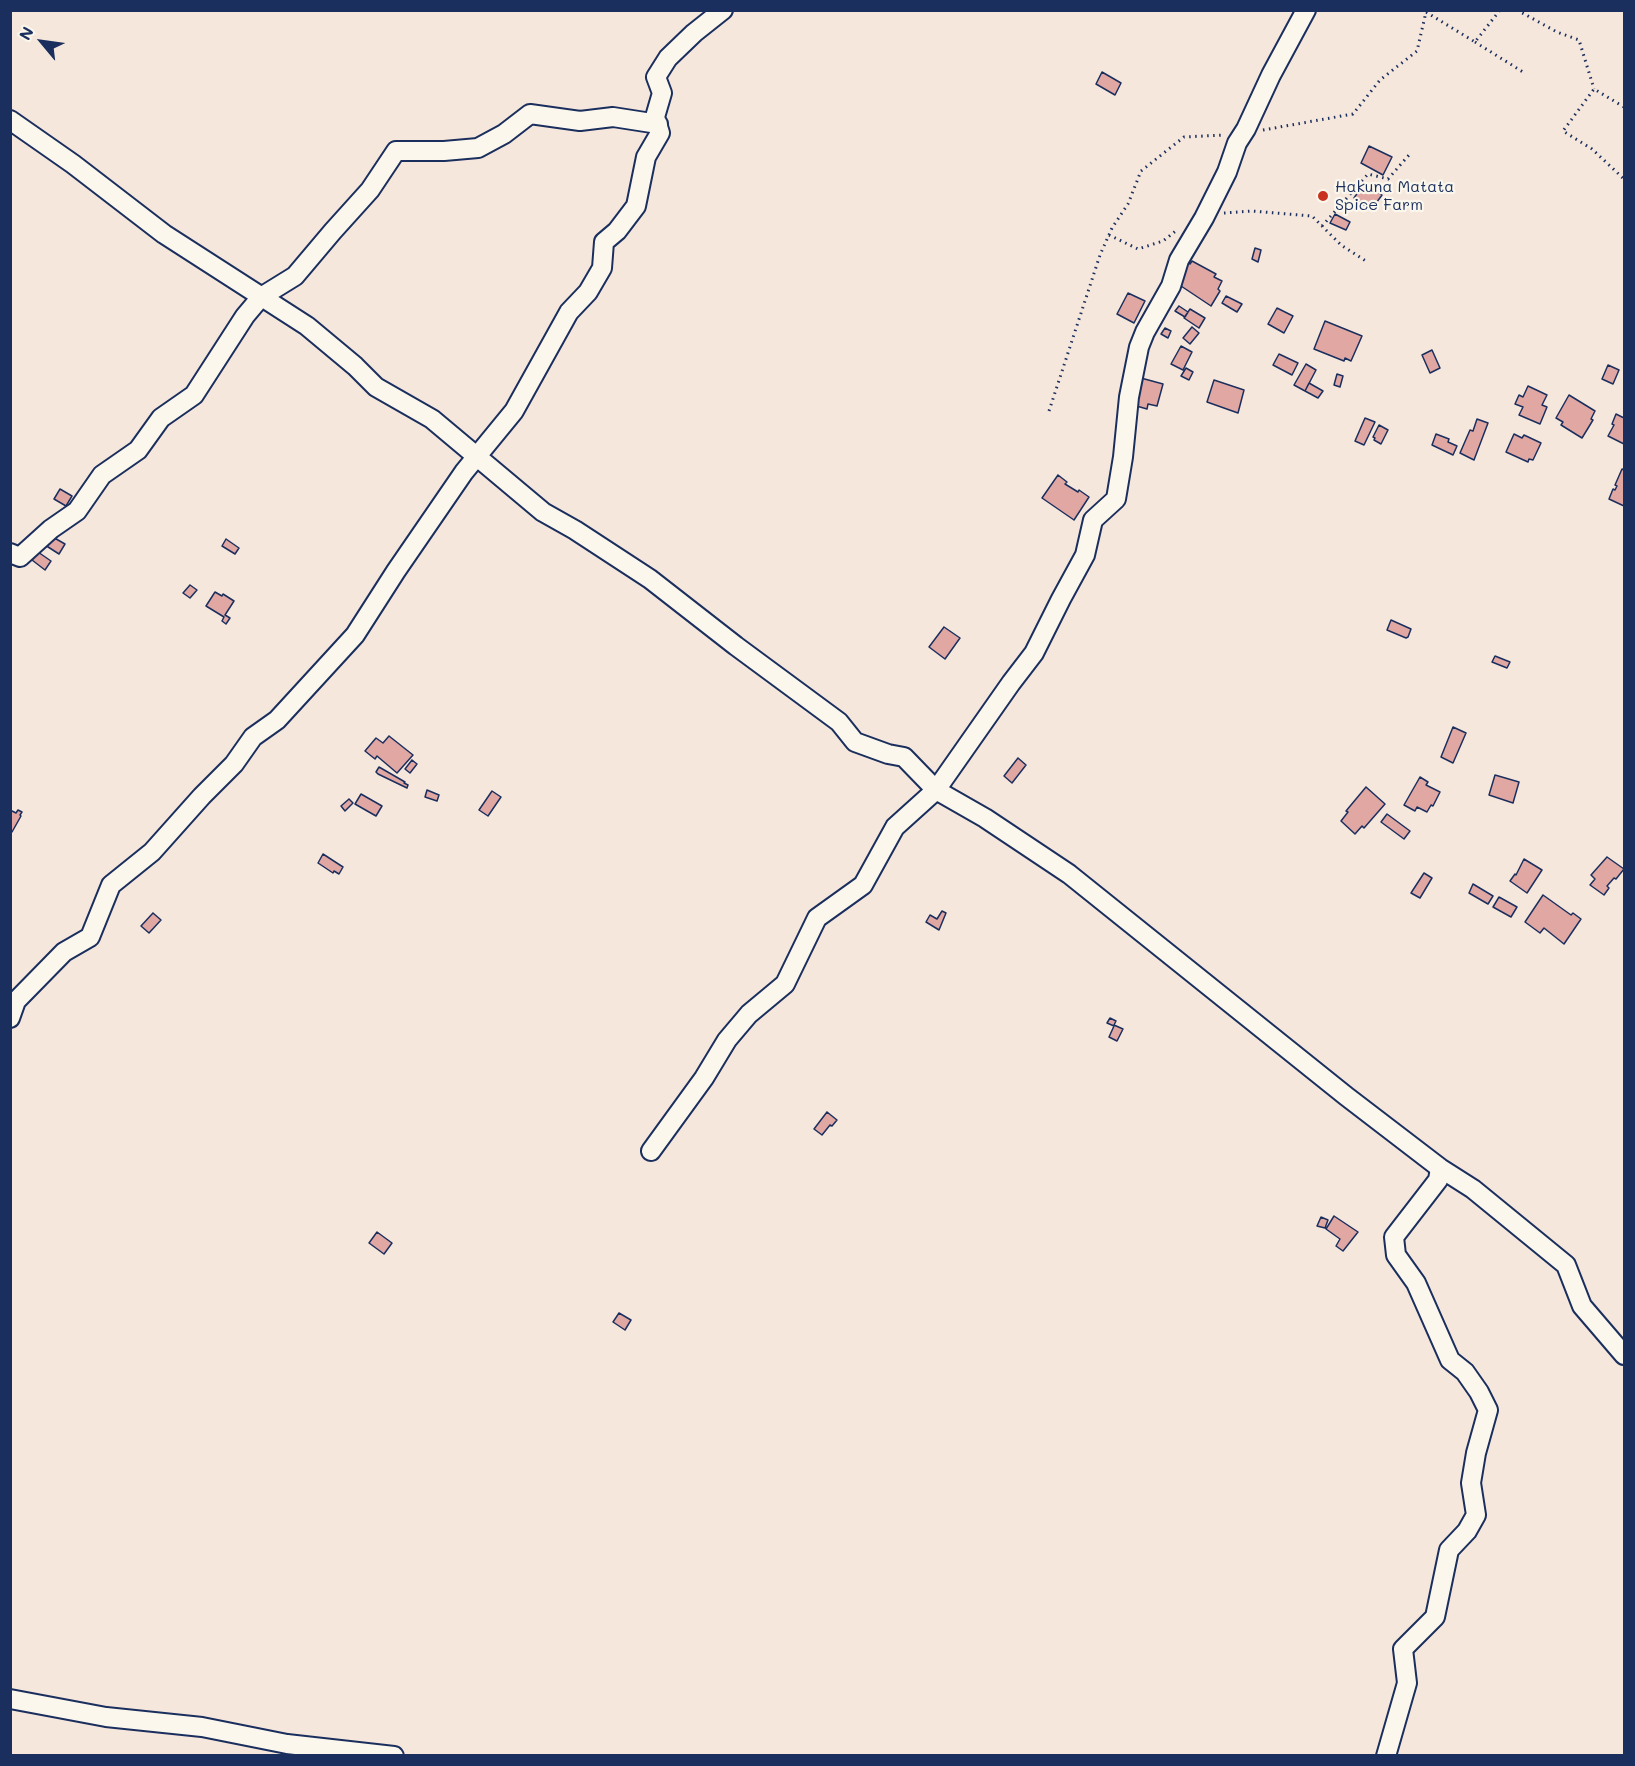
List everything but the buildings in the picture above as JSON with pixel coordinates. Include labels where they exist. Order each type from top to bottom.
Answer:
[{"type":"street","points":[[10,1018],[16,1001],[64,952],[90,937],[111,885],[152,852],[234,764],[253,737],[277,720],[355,636],[396,571],[477,456],[514,411],[569,312],[588,292],[602,268],[604,242],[617,231],[636,206],[646,157],[660,133],[655,117],[662,93],[656,77],[668,58],[723,10]]},
{"type":"street","points":[[651,1151],[704,1078],[727,1040],[749,1014],[785,984],[817,918],[863,885],[895,827],[936,790],[1034,653],[1085,555],[1093,520],[1116,499],[1138,347],[1171,286],[1179,261],[1227,172],[1237,143],[1306,10]]},
{"type":"street","points":[[10,554],[20,557],[51,529],[77,511],[102,475],[138,450],[161,418],[194,395],[245,316],[261,297],[295,276],[370,190],[396,151],[478,148],[504,134],[530,114],[580,121],[612,117],[658,124]]},
{"type":"street","points":[[10,120],[73,164],[164,234],[307,326],[355,366],[376,387],[432,419],[543,512],[650,579],[839,722],[855,742],[888,754],[904,757],[936,790],[985,818],[1069,874],[1337,1089],[1440,1168],[1473,1189],[1566,1265],[1582,1306],[1624,1355]]},
{"type":"street","points":[[1386,1755],[1407,1683],[1403,1649],[1435,1617],[1449,1550],[1467,1531],[1476,1515],[1471,1484],[1476,1453],[1488,1410],[1465,1372],[1450,1360],[1416,1283],[1396,1255],[1394,1237],[1438,1180],[1440,1168]]},
{"type":"street","points":[[10,1700],[106,1717],[202,1727],[287,1744],[394,1755]]},
{"type":"path","points":[[1517,10],[1557,32],[1579,40],[1594,89],[1624,107]]},
{"type":"path","points":[[1475,42],[1523,72]]},
{"type":"path","points":[[1594,89],[1563,131],[1592,149],[1624,179]]},
{"type":"path","points":[[1322,226],[1368,174],[1388,179],[1409,155]]},
{"type":"path","points":[[1222,213],[1252,211],[1312,216],[1341,245],[1366,261]]},
{"type":"path","points":[[1109,235],[1138,249],[1163,241],[1184,224]]},
{"type":"place","name":"Hakuna Matata Spice Farm","points":[[1323,196]]}]
